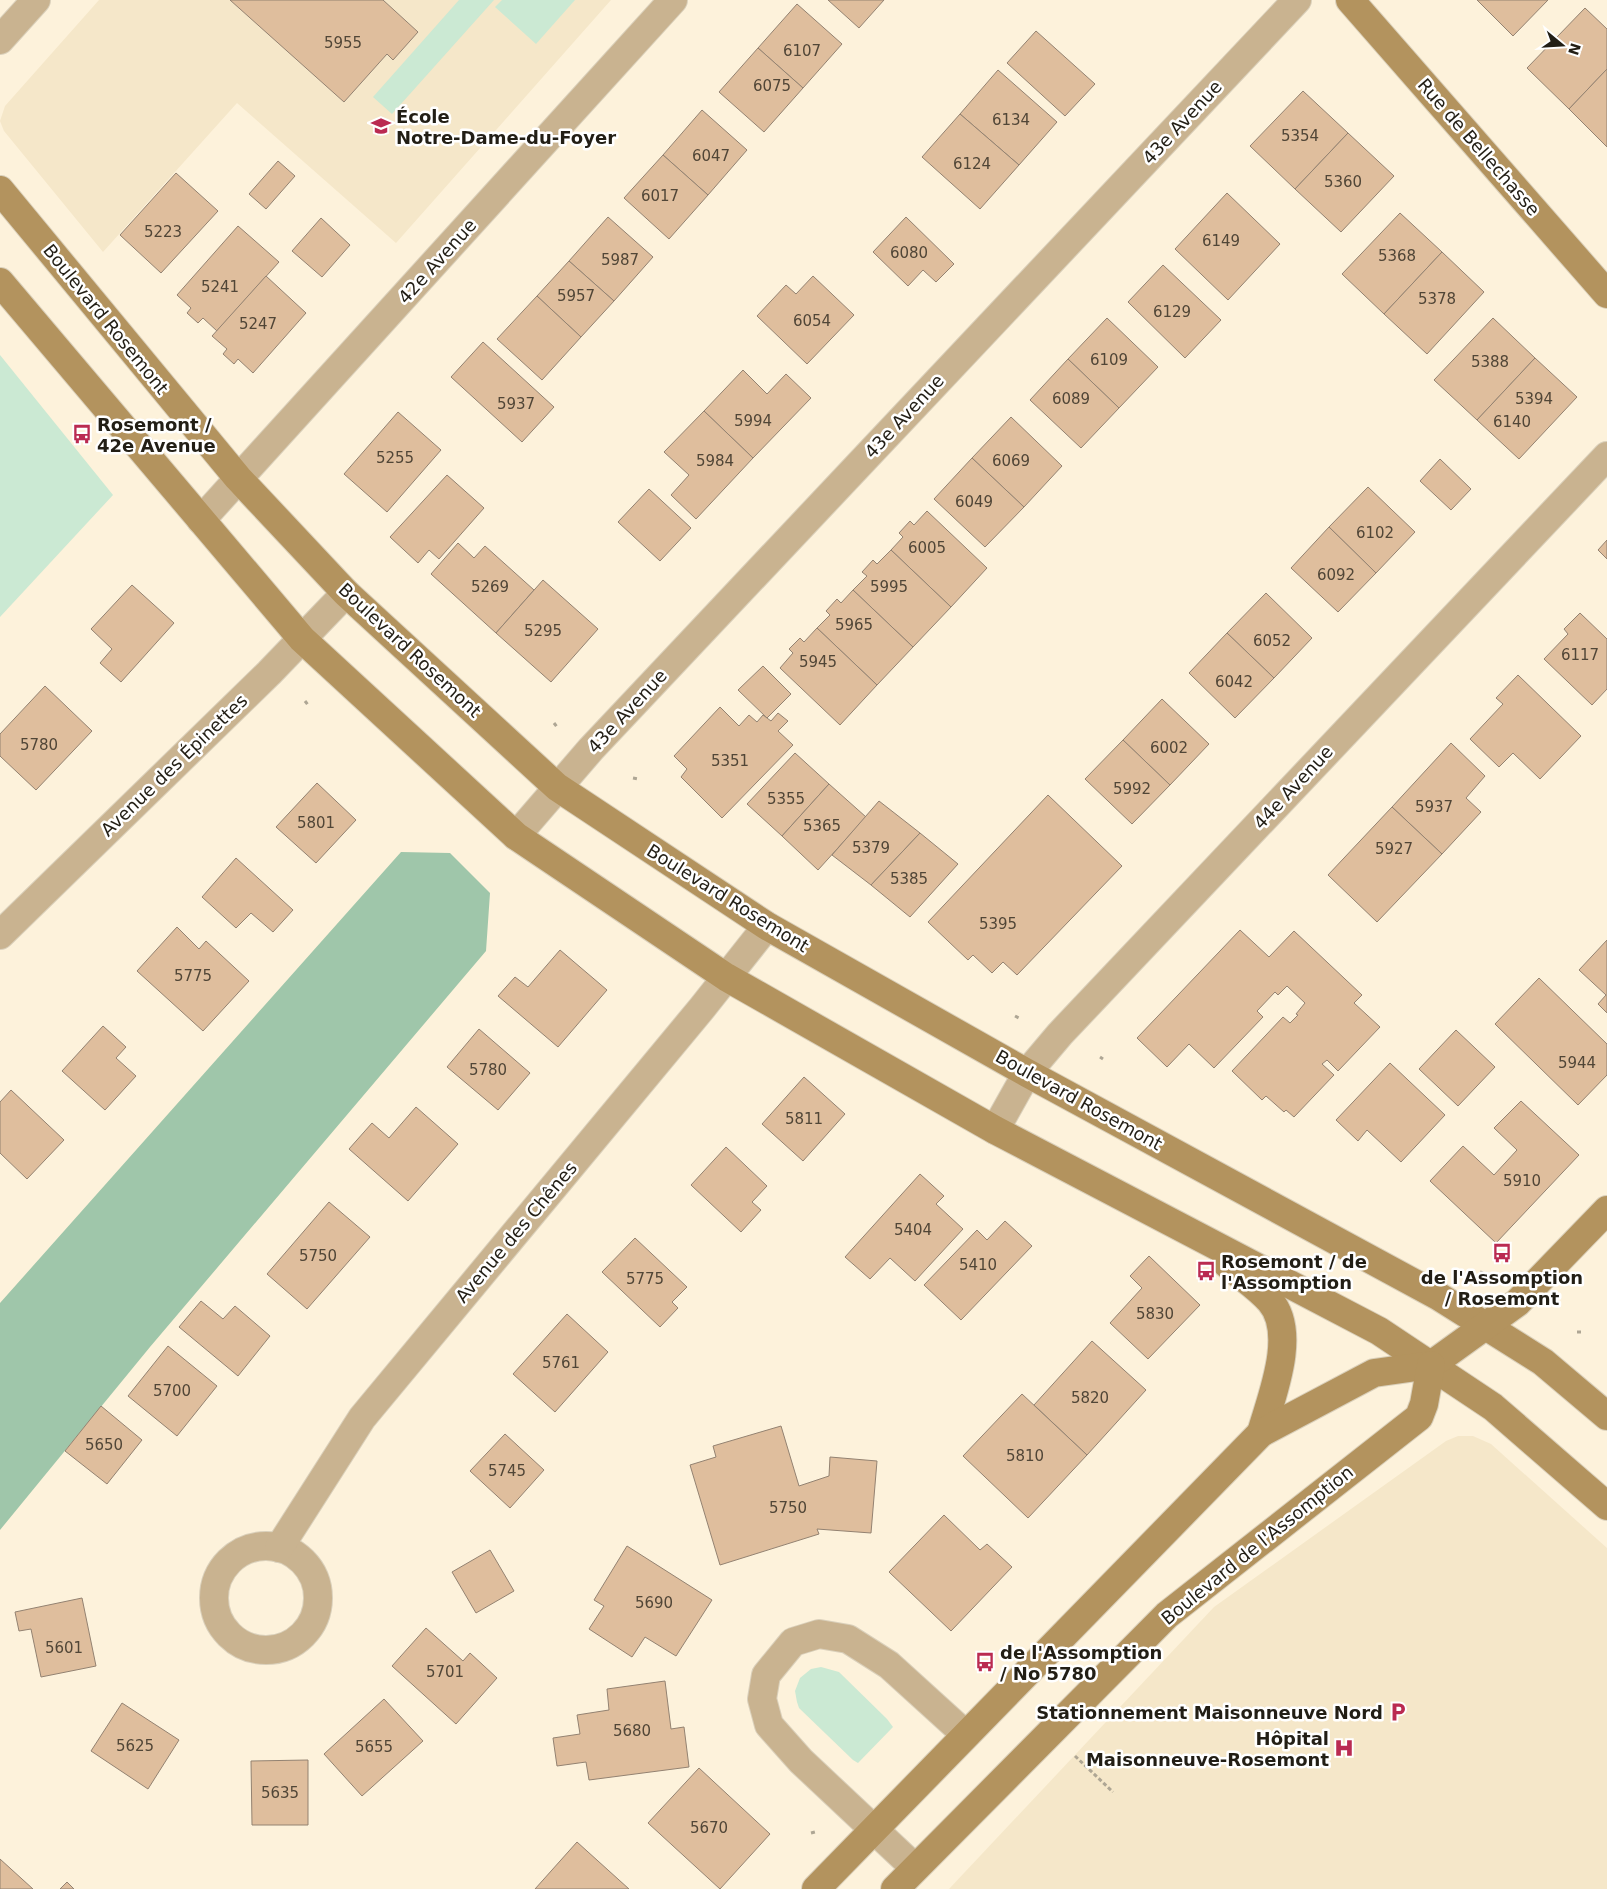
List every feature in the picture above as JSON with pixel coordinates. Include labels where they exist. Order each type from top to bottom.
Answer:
[{"type":"main road","name":"Rue de Bellechasse","points":[[1350,0],[1607,294]]},
{"type":"main road","name":"Boulevard Rosemont","points":[[0,190],[238,478],[346,593],[557,787],[766,926],[1027,1073],[1438,1296],[1487,1325],[1560,1374],[1607,1416]]},
{"type":"main road","points":[[0,282],[302,639],[516,836],[726,977],[995,1130],[1355,1318],[1431,1364],[1493,1407],[1607,1506]]},
{"type":"main road","points":[[816,1889],[965,1734],[1261,1433],[1374,1373],[1431,1364],[1487,1325],[1524,1296],[1607,1210]]},
{"type":"main road","points":[[1190,1232],[1271,1301],[1282,1323],[1283,1337],[1278,1372],[1261,1433]]},
{"type":"main road","name":"Boulevard de l'Assomption","points":[[896,1889],[1167,1615],[1419,1417],[1424,1404],[1431,1364]]},
{"type":"street","points":[[0,40],[36,0]]},
{"type":"street","name":"42e Avenue","points":[[200,520],[673,0]]},
{"type":"street","name":"43e Avenue","points":[[516,836],[557,787],[1297,0]]},
{"type":"street","name":"44e Avenue","points":[[995,1130],[1027,1073],[1066,1026],[1607,456]]},
{"type":"street","name":"Avenue des Épinettes","points":[[0,935],[302,639],[346,593]]},
{"type":"street","name":"Avenue des Chênes","points":[[279,1548],[362,1418],[766,926]]},
{"type":"street","points":[[916,1868],[801,1760],[769,1725],[762,1698],[766,1676],[793,1642],[819,1634],[848,1639],[890,1664],[965,1734]]},
{"type":"path","points":[[304,701],[308,705]]},
{"type":"path","points":[[554,723],[557,727]]},
{"type":"path","points":[[634,778],[638,779]]},
{"type":"path","points":[[1015,1016],[1020,1018]]},
{"type":"path","points":[[1070,1752],[1113,1792]]},
{"type":"path","points":[[811,1833],[815,1832]]},
{"type":"shaded area","name":"École Notre-Dame-du-Foyer","points":[[99,0],[611,0],[396,243],[237,103],[103,252],[4,131],[0,121],[5,106]]},
{"type":"shaded area","name":"Hôpital Maisonneuve-Rosemont","points":[[1458,1436],[1473,1436],[1491,1444],[1607,1548],[1607,1889],[949,1889],[1214,1607],[1446,1441]]},
{"type":"green space","points":[[459,0],[494,0],[392,114],[373,97]]},
{"type":"green space","points":[[502,0],[575,0],[536,44],[495,7]]},
{"type":"green space","points":[[0,355],[113,495],[0,617]]},
{"type":"green space","points":[[401,852],[450,853],[490,893],[486,951],[150,1347],[0,1530],[0,1303]]},
{"type":"green space","points":[[821,1667],[839,1672],[893,1727],[858,1763],[799,1708],[795,1691],[800,1678],[811,1669]]},
{"type":"building","points":[[230,0],[383,0],[418,32],[393,60],[387,54],[344,102]]},
{"type":"building","points":[[828,0],[884,0],[859,28]]},
{"type":"building","points":[[1477,0],[1548,0],[1513,36]]},
{"type":"building","points":[[797,4],[842,44],[803,88],[758,48]]},
{"type":"building","points":[[1585,8],[1607,29],[1607,69],[1569,109],[1527,68]]},
{"type":"building","points":[[1036,31],[1095,84],[1065,116],[1007,63]]},
{"type":"building","points":[[758,48],[803,88],[764,132],[719,92]]},
{"type":"building","points":[[1607,69],[1607,147],[1569,109]]},
{"type":"building","points":[[998,70],[1057,122],[1019,165],[960,114]]},
{"type":"building","points":[[1303,91],[1348,133],[1295,189],[1250,146]]},
{"type":"building","points":[[702,110],[747,150],[708,195],[663,155]]},
{"type":"building","points":[[960,114],[1019,165],[980,209],[922,157]]},
{"type":"building","points":[[1348,133],[1394,176],[1341,232],[1295,189]]},
{"type":"building","points":[[663,155],[708,195],[669,239],[624,198]]},
{"type":"building","points":[[278,161],[295,176],[266,209],[249,194]]},
{"type":"building","points":[[176,173],[218,211],[161,273],[120,235]]},
{"type":"building","points":[[1227,193],[1280,244],[1228,300],[1175,249]]},
{"type":"building","points":[[1400,213],[1442,252],[1384,314],[1342,274]]},
{"type":"building","points":[[608,217],[653,257],[614,301],[569,261]]},
{"type":"building","points":[[906,217],[954,264],[936,282],[923,270],[908,286],[873,252]]},
{"type":"building","points":[[321,218],[350,245],[322,277],[292,251]]},
{"type":"building","points":[[238,226],[279,262],[217,331],[203,318],[198,323],[187,313],[191,308],[177,295]]},
{"type":"building","points":[[1442,252],[1484,292],[1427,354],[1384,314]]},
{"type":"building","points":[[569,261],[614,301],[581,337],[537,296]]},
{"type":"building","points":[[1163,265],[1221,320],[1185,358],[1128,302]]},
{"type":"building","points":[[266,276],[306,313],[253,373],[238,359],[234,364],[223,354],[227,349],[212,336]]},
{"type":"building","points":[[813,276],[854,315],[807,364],[757,316],[786,285],[796,294]]},
{"type":"building","points":[[537,296],[581,337],[542,380],[497,339]]},
{"type":"building","points":[[1107,318],[1158,367],[1119,408],[1068,359]]},
{"type":"building","points":[[1493,318],[1535,358],[1477,420],[1434,380]]},
{"type":"building","points":[[483,342],[554,407],[522,442],[451,377]]},
{"type":"building","points":[[1535,358],[1577,397],[1519,459],[1477,420]]},
{"type":"building","points":[[1068,359],[1119,408],[1081,448],[1030,400]]},
{"type":"building","points":[[743,370],[767,394],[786,374],[811,398],[753,458],[704,411]]},
{"type":"building","points":[[704,411],[753,458],[696,519],[671,495],[689,475],[664,452]]},
{"type":"building","points":[[398,412],[441,450],[387,512],[344,474]]},
{"type":"building","points":[[1011,417],[1062,466],[1024,507],[972,458]]},
{"type":"building","points":[[972,458],[1024,507],[985,547],[934,499]]},
{"type":"building","points":[[1440,459],[1471,489],[1451,510],[1420,481]]},
{"type":"building","points":[[447,475],[484,508],[439,559],[429,550],[418,563],[390,537]]},
{"type":"building","points":[[1368,487],[1415,532],[1376,573],[1329,527]]},
{"type":"building","points":[[649,489],[691,528],[660,561],[618,522]]},
{"type":"building","points":[[927,511],[987,568],[951,607],[891,550],[903,537],[899,533],[910,521],[914,525]]},
{"type":"building","points":[[1329,527],[1376,573],[1338,612],[1291,568]]},
{"type":"building","points":[[1607,540],[1607,559],[1598,550]]},
{"type":"building","points":[[458,543],[474,558],[485,546],[534,590],[496,633],[431,574]]},
{"type":"building","points":[[891,550],[951,607],[913,647],[853,590],[867,576],[862,572],[873,560],[877,564]]},
{"type":"building","points":[[543,580],[598,629],[551,682],[496,633]]},
{"type":"building","points":[[132,585],[174,623],[121,682],[100,663],[112,649],[91,629]]},
{"type":"building","points":[[853,590],[913,647],[877,685],[817,628],[830,615],[826,611],[837,599],[841,603]]},
{"type":"building","points":[[1266,593],[1312,638],[1274,678],[1227,633]]},
{"type":"building","points":[[1580,613],[1607,639],[1607,689],[1592,705],[1544,659],[1568,634],[1564,629]]},
{"type":"building","points":[[817,628],[877,685],[840,725],[780,668],[793,653],[789,649],[800,638],[804,642]]},
{"type":"building","points":[[1227,633],[1274,678],[1235,718],[1189,673]]},
{"type":"building","points":[[763,666],[791,694],[767,718],[738,690]]},
{"type":"building","points":[[1518,675],[1581,736],[1540,779],[1513,753],[1499,767],[1470,739],[1503,704],[1496,698]]},
{"type":"building","points":[[45,686],[92,731],[36,790],[0,756],[0,734]]},
{"type":"building","points":[[1162,699],[1209,744],[1170,785],[1123,740]]},
{"type":"building","points":[[720,707],[739,726],[749,715],[757,722],[763,715],[771,721],[778,713],[788,721],[778,731],[793,745],[722,818],[681,777],[687,769],[674,756]]},
{"type":"building","points":[[1123,740],[1170,785],[1132,824],[1085,779]]},
{"type":"building","points":[[1451,743],[1485,776],[1466,798],[1481,812],[1442,854],[1392,807]]},
{"type":"building","points":[[795,753],[829,784],[782,836],[747,804]]},
{"type":"building","points":[[317,783],[356,820],[316,863],[276,827]]},
{"type":"building","points":[[829,784],[866,817],[818,870],[782,836]]},
{"type":"building","points":[[1048,795],[1122,866],[1017,975],[1003,962],[992,973],[973,955],[968,960],[928,922]]},
{"type":"building","points":[[879,801],[920,833],[871,885],[832,855]]},
{"type":"building","points":[[1392,807],[1442,854],[1377,922],[1328,875]]},
{"type":"building","points":[[920,833],[958,864],[910,917],[871,885]]},
{"type":"building","points":[[236,858],[293,910],[273,932],[251,913],[236,928],[202,897]]},
{"type":"building","points":[[177,927],[199,949],[206,941],[249,981],[203,1031],[137,971]]},
{"type":"building","points":[[1240,930],[1269,957],[1294,931],[1362,995],[1354,1003],[1380,1027],[1338,1071],[1327,1060],[1322,1064],[1334,1075],[1294,1117],[1286,1110],[1284,1112],[1266,1096],[1262,1100],[1232,1071],[1283,1017],[1290,1023],[1298,1015],[1296,1014],[1305,1003],[1287,986],[1278,995],[1275,992],[1257,1011],[1263,1017],[1214,1068],[1189,1044],[1167,1067],[1137,1038]]},
{"type":"building","points":[[1607,940],[1607,1013],[1598,1004],[1606,995],[1579,970]]},
{"type":"building","points":[[560,950],[607,990],[558,1047],[498,996],[515,977],[528,987]]},
{"type":"building","points":[[1539,978],[1607,1044],[1607,1075],[1578,1105],[1495,1024]]},
{"type":"building","points":[[103,1026],[126,1047],[116,1058],[136,1076],[105,1110],[62,1071]]},
{"type":"building","points":[[479,1029],[530,1073],[498,1110],[447,1067]]},
{"type":"building","points":[[1456,1030],[1495,1067],[1458,1106],[1419,1069]]},
{"type":"building","points":[[1390,1063],[1445,1115],[1401,1162],[1367,1130],[1358,1141],[1336,1120]]},
{"type":"building","points":[[804,1077],[845,1114],[803,1161],[762,1124]]},
{"type":"building","points":[[11,1090],[64,1140],[27,1179],[0,1153],[0,1102]]},
{"type":"building","points":[[1521,1101],[1579,1155],[1496,1243],[1430,1181],[1463,1146],[1494,1175],[1517,1150],[1494,1128]]},
{"type":"building","points":[[416,1107],[458,1144],[408,1201],[349,1149],[372,1123],[389,1138]]},
{"type":"building","points":[[726,1147],[767,1186],[752,1202],[761,1210],[741,1232],[691,1185]]},
{"type":"building","points":[[920,1174],[944,1196],[936,1204],[963,1229],[915,1281],[890,1258],[870,1279],[845,1257]]},
{"type":"building","points":[[329,1202],[370,1237],[307,1309],[267,1274]]},
{"type":"building","points":[[1005,1221],[1032,1246],[961,1320],[924,1285],[977,1230],[987,1240]]},
{"type":"building","points":[[635,1238],[687,1287],[672,1302],[678,1308],[660,1327],[602,1272]]},
{"type":"building","points":[[1149,1256],[1200,1305],[1148,1359],[1110,1323],[1142,1288],[1130,1276]]},
{"type":"building","points":[[201,1301],[223,1319],[235,1306],[270,1336],[238,1376],[179,1327]]},
{"type":"building","points":[[567,1314],[608,1352],[555,1412],[513,1374]]},
{"type":"building","points":[[1092,1341],[1146,1390],[1087,1455],[1034,1405]]},
{"type":"building","points":[[168,1346],[217,1386],[177,1436],[128,1396]]},
{"type":"building","points":[[1022,1394],[1087,1455],[1028,1518],[963,1456]]},
{"type":"building","points":[[101,1406],[142,1440],[107,1484],[65,1451]]},
{"type":"building","points":[[781,1426],[799,1486],[829,1476],[830,1457],[877,1461],[871,1533],[817,1529],[819,1534],[720,1565],[690,1465],[716,1457],[713,1446]]},
{"type":"building","points":[[505,1434],[544,1470],[510,1508],[470,1471]]},
{"type":"building","points":[[944,1515],[980,1550],[987,1544],[1012,1567],[951,1631],[889,1572]]},
{"type":"building","points":[[627,1546],[712,1600],[676,1656],[645,1637],[632,1657],[589,1629],[604,1606],[594,1600]]},
{"type":"building","points":[[490,1550],[514,1591],[476,1613],[452,1572]]},
{"type":"building","points":[[82,1598],[96,1666],[41,1677],[31,1629],[19,1631],[15,1612]]},
{"type":"building","points":[[426,1628],[463,1661],[470,1653],[497,1678],[456,1724],[392,1666]]},
{"type":"building","points":[[665,1681],[671,1729],[684,1727],[689,1767],[589,1780],[586,1762],[557,1766],[553,1738],[580,1734],[577,1715],[609,1710],[607,1689]]},
{"type":"building","points":[[384,1699],[423,1741],[362,1796],[324,1754]]},
{"type":"building","points":[[122,1703],[179,1740],[148,1789],[91,1751]]},
{"type":"building","points":[[308,1760],[308,1825],[252,1825],[251,1761]]},
{"type":"building","points":[[699,1768],[770,1834],[720,1889],[648,1823]]},
{"type":"building","points":[[577,1842],[629,1889],[535,1889]]},
{"type":"building","points":[[0,1859],[33,1889],[0,1889]]},
{"type":"building","points":[[67,1882],[74,1889],[60,1889]]},
{"type":"place","name":"École Notre-Dame-du-Foyer","points":[[381,126]]},
{"type":"place","name":"Rosemont / 42e Avenue","points":[[82,434]]},
{"type":"place","name":"de l'Assomption / Rosemont","points":[[1502,1253]]},
{"type":"place","name":"Rosemont / de l'Assomption","points":[[1206,1271]]},
{"type":"place","name":"de l'Assomption / No 5780","points":[[985,1662]]},
{"type":"place","name":"Stationnement Maisonneuve Nord","points":[[1398,1712]]},
{"type":"place","name":"Hôpital Maisonneuve-Rosemont","points":[[1344,1748]]}]
